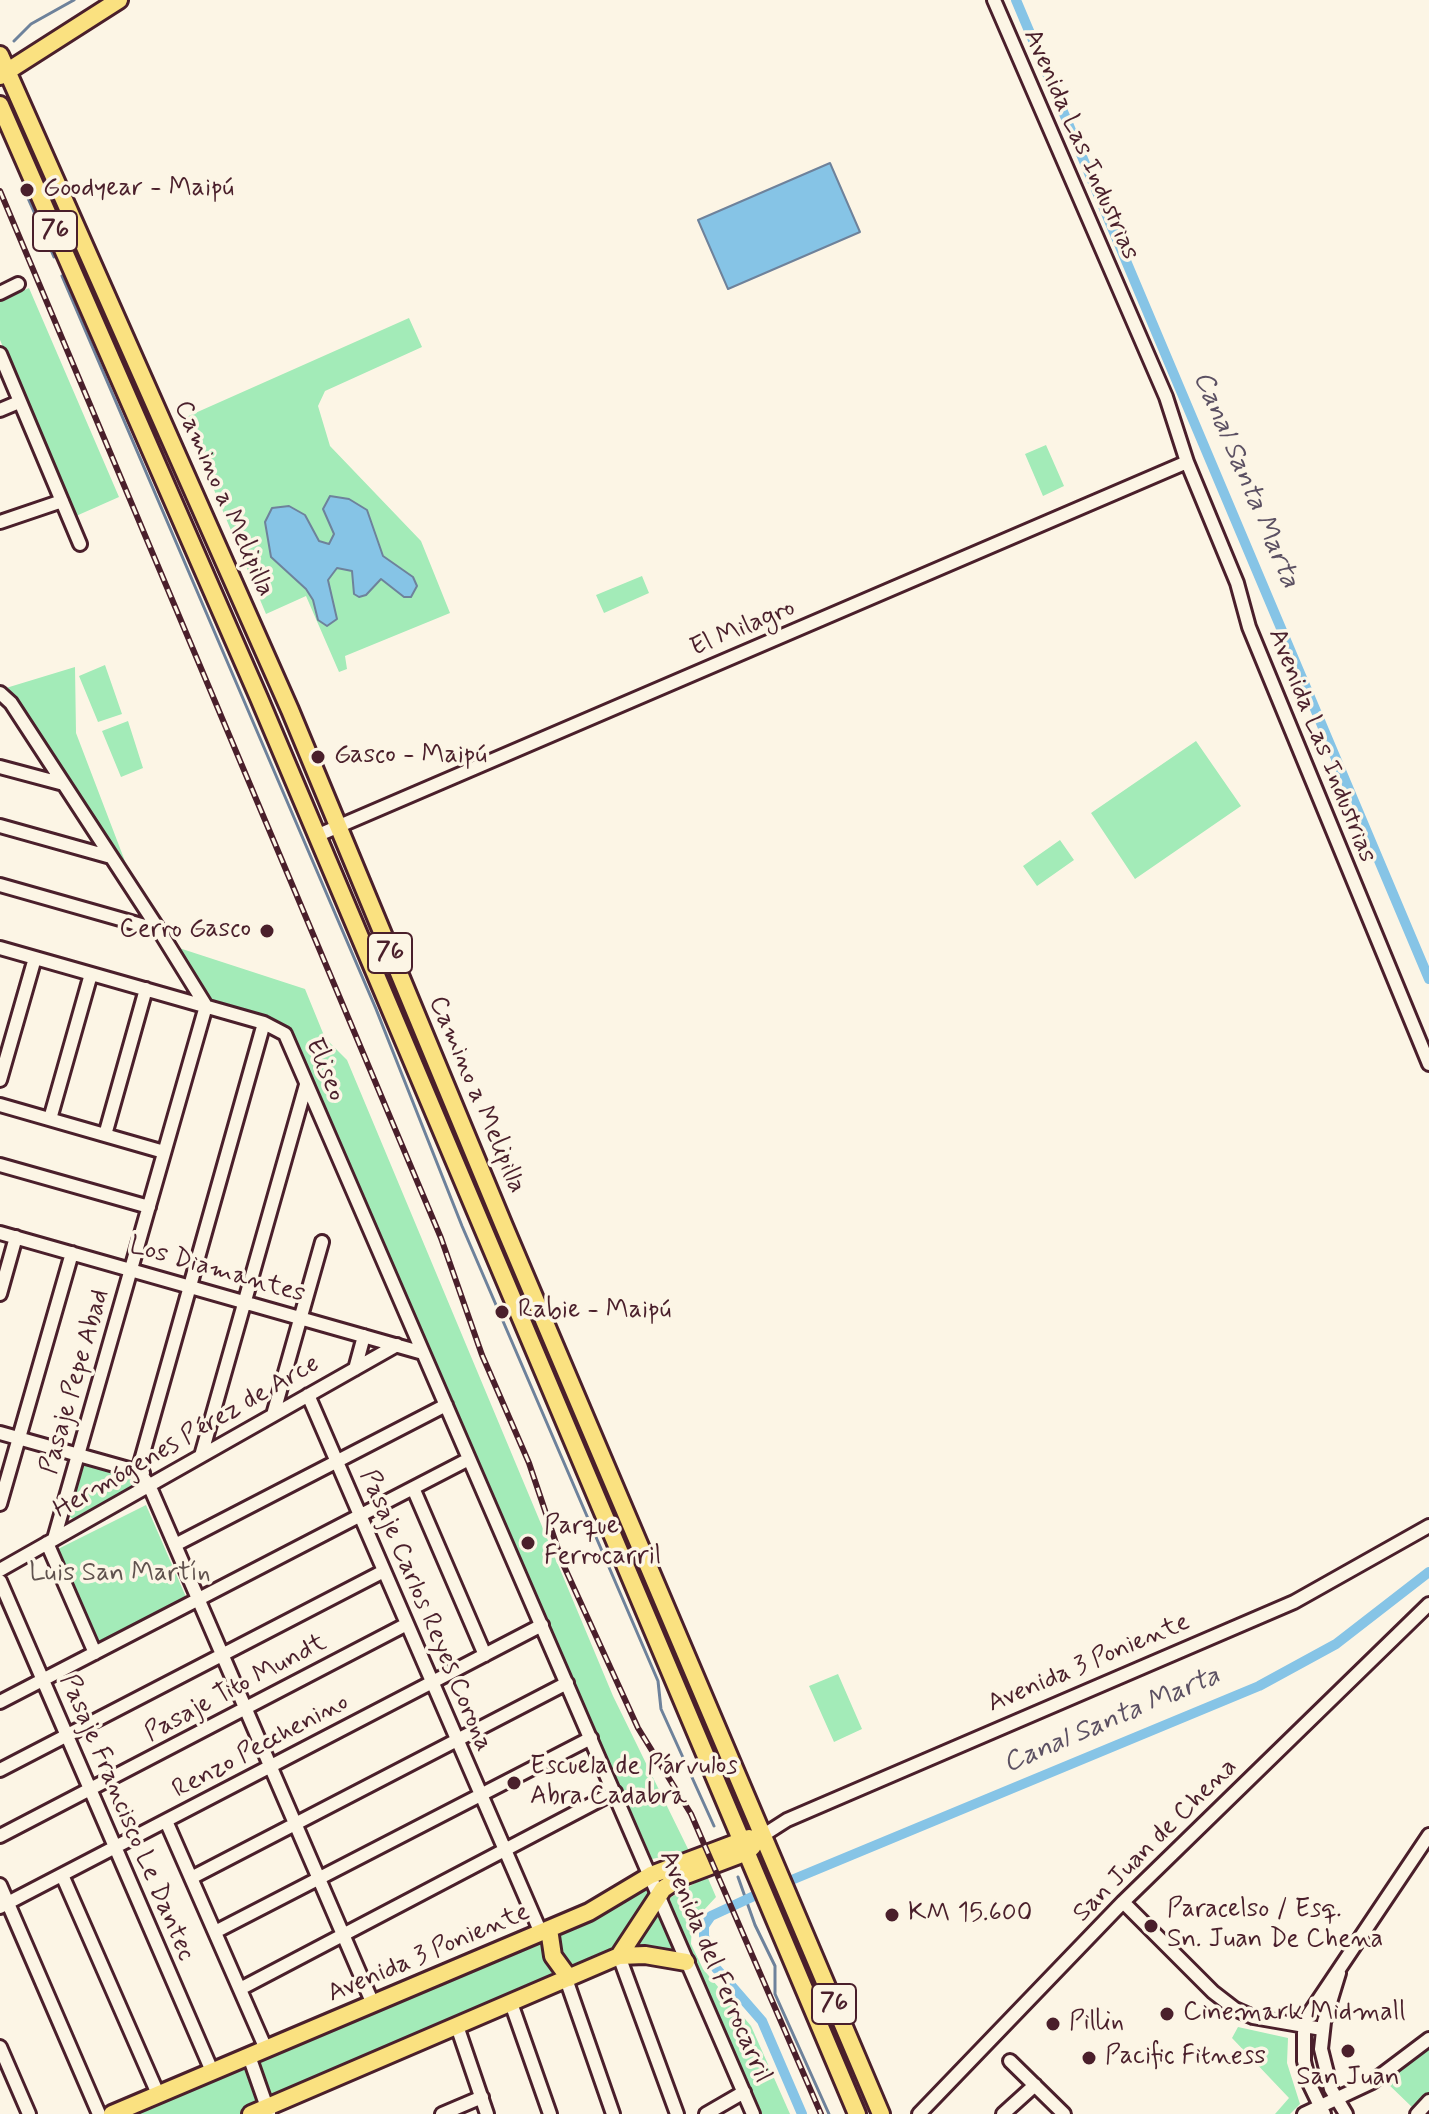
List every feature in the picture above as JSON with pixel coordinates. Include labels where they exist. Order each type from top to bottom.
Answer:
[{"type":"main road","points":[[4,74],[119,0]]},
{"type":"main road","name":"Camino a Melipilla","points":[[0,55],[4,74],[284,695],[504,1226],[881,2114]]},
{"type":"main road","name":"Camino a Melipilla","points":[[0,105],[366,953],[857,2114]]},
{"type":"main road","points":[[0,125],[23,157]]},
{"type":"main road","points":[[366,953],[386,944]]},
{"type":"main road","points":[[447,1148],[468,1138]]},
{"type":"main road","points":[[484,1234],[504,1226]]},
{"type":"main road","name":"Avenida 3 Poniente","points":[[619,1956],[657,1895],[681,1877],[762,1836]]},
{"type":"main road","name":"Avenida 3 Poniente","points":[[112,2114],[545,1931],[599,1907],[651,1875],[744,1846]]},
{"type":"main road","points":[[545,1931],[553,1956],[567,1979]]},
{"type":"main road","points":[[263,2112],[619,1956],[645,1955],[686,1962]]},
{"type":"street","name":"Avenida Las Industrias","points":[[994,0],[1166,397],[1187,462],[1237,583],[1256,645],[1429,1064]]},
{"type":"street","points":[[0,293],[18,284]]},
{"type":"street","points":[[0,354],[80,544]]},
{"type":"street","points":[[0,410],[19,402]]},
{"type":"street","name":"El Milagro","points":[[316,836],[1187,462]]},
{"type":"street","points":[[0,522],[62,501]]},
{"type":"street","points":[[0,693],[11,703],[206,1006]]},
{"type":"street","points":[[0,767],[60,783]]},
{"type":"street","points":[[0,826],[111,857]]},
{"type":"street","points":[[0,885],[159,930]]},
{"type":"street","name":"Eliseo","points":[[0,948],[264,1023],[285,1034],[423,1353]]},
{"type":"street","points":[[0,1080],[35,958]]},
{"type":"street","points":[[50,1119],[91,974]]},
{"type":"street","points":[[105,1135],[146,989]]},
{"type":"street","name":"Pasaje Pepe Abad","points":[[51,1541],[206,1006]]},
{"type":"street","points":[[138,1471],[264,1023]]},
{"type":"street","points":[[201,1456],[306,1085]]},
{"type":"street","points":[[0,1105],[164,1152]]},
{"type":"street","points":[[0,1165],[149,1207]]},
{"type":"street","name":"Los Diamantes","points":[[0,1233],[423,1353]]},
{"type":"street","points":[[0,1294],[16,1237]]},
{"type":"street","points":[[273,1415],[322,1242]]},
{"type":"street","points":[[0,1504],[72,1253]]},
{"type":"street","points":[[355,1369],[364,1336]]},
{"type":"street","name":"Hermógenes Pérez de Arce","points":[[0,1570],[397,1345]]},
{"type":"street","name":"Avenida del Ferrocarril","points":[[423,1353],[753,2114]]},
{"type":"street","name":"Pasaje Carlos Reyes Corona","points":[[308,1395],[505,1850],[545,1931]]},
{"type":"street","points":[[175,1545],[446,1405]]},
{"type":"street","points":[[0,1433],[138,1471],[155,1481],[175,1545],[373,2004]]},
{"type":"street","points":[[0,1702],[469,1459]]},
{"type":"street","points":[[413,1488],[485,1655]]},
{"type":"street","name":"Avenida 3 Poniente","points":[[762,1836],[787,1820],[1294,1602],[1429,1526]]},
{"type":"street","points":[[51,1541],[95,1653]]},
{"type":"street","points":[[0,1770],[384,1571]]},
{"type":"street","name":"Pasaje Francisco Le Dantec","points":[[0,1581],[212,2071]]},
{"type":"street","name":"San Juan de Chena","points":[[919,2114],[1123,1902],[1429,1604]]},
{"type":"street","name":"Pasaje Tito Mundt","points":[[0,1836],[407,1624]]},
{"type":"street","name":"Renzo Pecchenino","points":[[4,1905],[542,1625]]},
{"type":"street","points":[[191,1878],[567,1683]]},
{"type":"street","points":[[215,1932],[591,1738]]},
{"type":"street","points":[[240,1989],[615,1792]]},
{"type":"street","points":[[166,1821],[266,2049]]},
{"type":"street","points":[[1321,2110],[1306,2072],[1304,2026],[1325,1985],[1340,1970],[1429,1835]]},
{"type":"street","points":[[62,1875],[158,2094]]},
{"type":"street","points":[[0,1885],[4,1905],[99,2114]]},
{"type":"street","points":[[1123,1902],[1230,2006],[1253,2017],[1322,2029]]},
{"type":"street","points":[[619,1956],[677,2114]]},
{"type":"street","points":[[1340,1970],[1322,2029],[1324,2068],[1335,2100],[1346,2114]]},
{"type":"street","points":[[567,1979],[613,2114]]},
{"type":"street","points":[[511,2003],[550,2114]]},
{"type":"street","points":[[457,2026],[487,2114]]},
{"type":"street","points":[[1304,2114],[1321,2110],[1380,2077],[1429,2039]]},
{"type":"street","points":[[0,2047],[29,2114]]},
{"type":"street","points":[[249,2056],[263,2112]]},
{"type":"street","points":[[1010,2061],[1064,2114]]},
{"type":"street","points":[[1003,2114],[1035,2085]]},
{"type":"street","points":[[706,2114],[744,2092]]},
{"type":"street","points":[[442,2114],[482,2097]]},
{"type":"street","points":[[1417,2114],[1429,2101]]},
{"type":"green space","points":[[29,288],[119,497],[76,516],[0,340],[0,301]]},
{"type":"green space","points":[[409,318],[422,347],[325,391],[318,406],[330,446],[421,541],[450,613],[345,656],[347,669],[339,672],[306,596],[266,614],[184,418]]},
{"type":"green space","points":[[1046,445],[1064,486],[1043,496],[1025,454]]},
{"type":"green space","points":[[642,576],[649,593],[604,613],[596,595]]},
{"type":"green space","points":[[105,665],[122,714],[98,722],[79,676]]},
{"type":"green space","points":[[75,667],[76,733],[131,877],[6,688]]},
{"type":"green space","points":[[128,721],[143,768],[121,777],[102,731]]},
{"type":"green space","points":[[1196,741],[1241,806],[1135,879],[1091,813]]},
{"type":"green space","points":[[1060,840],[1074,860],[1037,886],[1023,866]]},
{"type":"green space","points":[[176,947],[305,989],[325,1038],[347,1060],[613,1696],[689,1851],[652,1859],[287,1030],[211,1005]]},
{"type":"green space","points":[[83,1462],[132,1476],[135,1486],[134,1491],[78,1522],[67,1515]]},
{"type":"green space","name":"Luis San Martín","points":[[146,1505],[186,1597],[96,1646],[56,1550]]},
{"type":"green space","points":[[838,1674],[862,1729],[834,1742],[809,1686]]},
{"type":"green space","points":[[707,1876],[716,1897],[692,1923],[691,1944],[703,1969],[751,2026],[790,2114],[759,2114],[667,1909],[668,1899]]},
{"type":"green space","points":[[645,1883],[651,1897],[620,1949],[242,2114],[127,2114],[617,1905]]},
{"type":"green space","points":[[658,1909],[673,1949],[669,1953],[633,1950]]},
{"type":"green space","points":[[1238,2027],[1288,2038],[1287,2063],[1300,2104],[1290,2114],[1275,2114],[1289,2098],[1232,2038]]},
{"type":"green space","points":[[1429,2045],[1429,2093],[1414,2109],[1385,2081]]},
{"type":"water","points":[[830,163],[860,232],[728,289],[698,220]]},
{"type":"water","points":[[330,496],[349,499],[367,510],[383,556],[413,577],[417,586],[411,597],[404,597],[381,579],[366,595],[359,597],[354,594],[352,571],[337,568],[328,580],[337,619],[327,626],[318,620],[313,600],[306,589],[271,557],[265,522],[272,508],[289,506],[305,515],[319,541],[329,544],[334,534],[323,509]]},
{"type":"waterway","points":[[14,41],[31,24],[74,0]]},
{"type":"waterway","name":"Canal Santa Marta","points":[[1016,0],[1429,979]]},
{"type":"waterway","points":[[27,196],[54,257]]},
{"type":"waterway","points":[[62,276],[376,1009],[462,1226],[658,1681],[661,1709],[714,1826]]},
{"type":"waterway","name":"Canal Santa Marta","points":[[794,1879],[1259,1686],[1336,1644],[1429,1572]]},
{"type":"waterway","points":[[738,1877],[755,1925],[775,1966],[775,1994],[829,2114]]},
{"type":"waterway","name":"Canal Santa Marta","points":[[754,1896],[711,1916],[704,1926],[704,1936],[715,1967],[762,2021],[802,2114]]},
{"type":"railway","points":[[0,191],[441,1238],[482,1355],[529,1463],[563,1564],[638,1728],[691,1814],[821,2114]]},
{"type":"place","name":"Goodyear - Maipú","points":[[27,190]]},
{"type":"place","name":"Gasco - Maipú","points":[[318,757]]},
{"type":"place","name":"Cerro Gasco","points":[[267,931]]},
{"type":"place","name":"Rabie - Maipú","points":[[502,1312]]},
{"type":"place","name":"Parque Ferrocarril","points":[[528,1543]]},
{"type":"place","name":"Escuela de Párvulos Abra Cadabra","points":[[514,1783]]},
{"type":"place","name":"KM 15.600","points":[[892,1915]]},
{"type":"place","name":"Paracelso / Esq. Sn. Juan De Chena","points":[[1151,1926]]},
{"type":"place","name":"Cinemark Midmall","points":[[1167,2014]]},
{"type":"place","name":"Pillin","points":[[1053,2024]]},
{"type":"place","name":"San Juan","points":[[1348,2051]]},
{"type":"place","name":"Pacific Fitness","points":[[1089,2058]]}]
